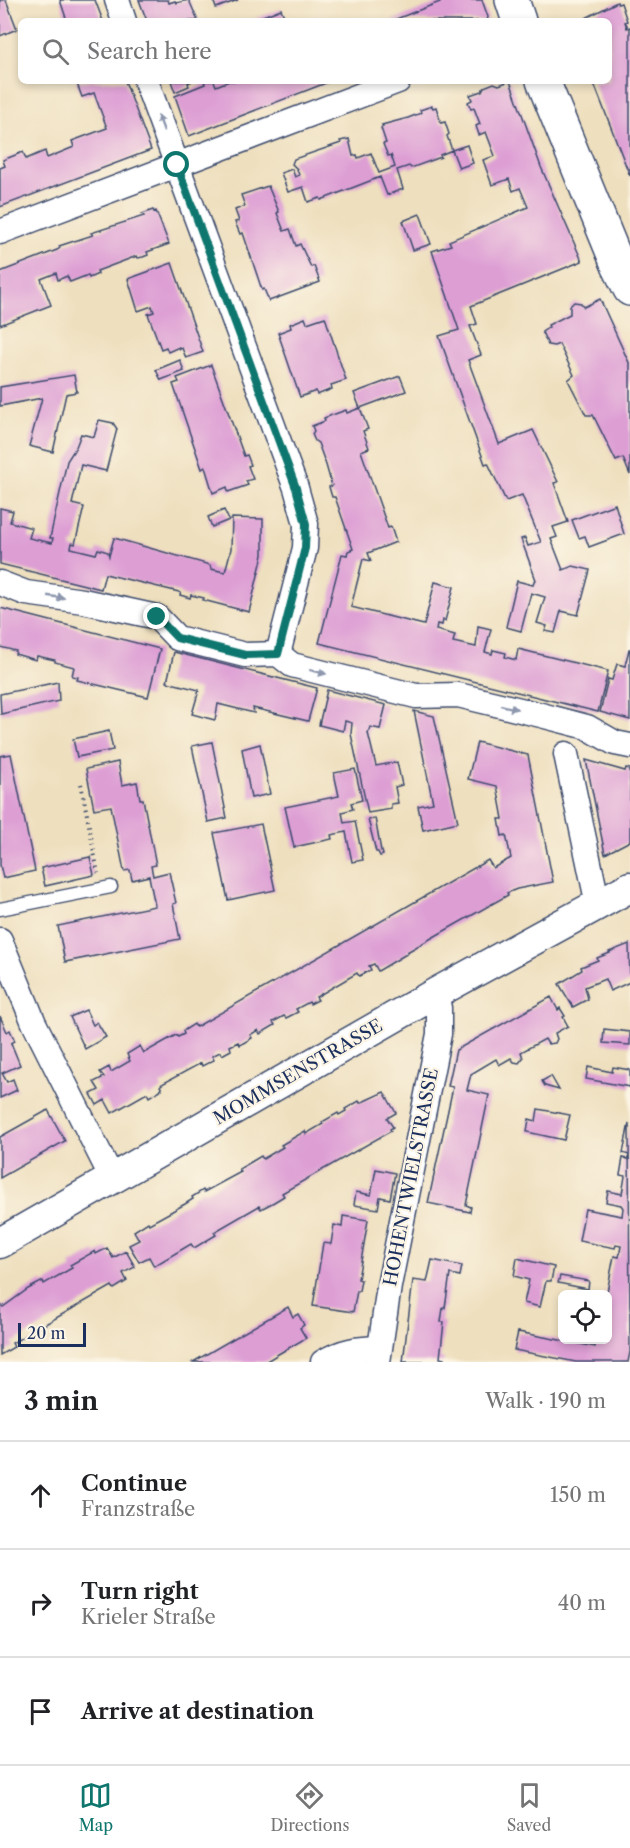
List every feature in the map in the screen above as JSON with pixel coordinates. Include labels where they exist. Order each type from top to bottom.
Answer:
[{"type":"main road","points":[[512,0],[518,18]]},
{"type":"main road","points":[[544,84],[618,265],[630,289]]},
{"type":"street","points":[[117,0],[123,18]]},
{"type":"street","points":[[147,84],[296,488],[306,524],[305,548],[278,654]]},
{"type":"street","points":[[0,232],[390,84]]},
{"type":"street","points":[[0,584],[26,593],[83,601],[157,617],[177,638],[245,655],[278,654],[292,665],[416,696],[458,695],[587,727],[615,743],[630,746]]},
{"type":"street","points":[[566,754],[598,905]]},
{"type":"street","name":"MOMMSENSTRASSE","points":[[0,1243],[436,993],[630,886]]},
{"type":"street","points":[[0,940],[6,971],[112,1178]]},
{"type":"street","name":"HOHENTWIELSTRASSE","points":[[379,1355],[389,1286],[439,1034],[439,1008],[436,993]]},
{"type":"street","points":[[323,1362],[338,1353],[356,1349],[379,1355]]},
{"type":"lane","points":[[0,909],[106,888]]},
{"type":"path","points":[[81,784],[106,888]]},
{"type":"building","points":[[0,0],[6,0],[17,29],[0,36]]},
{"type":"building","points":[[60,0],[95,0],[102,18],[66,18]]},
{"type":"building","points":[[139,0],[168,0],[169,3],[175,1],[176,3],[189,0],[197,18],[146,18]]},
{"type":"building","points":[[213,0],[238,0],[216,8]]},
{"type":"building","points":[[440,0],[482,0],[488,18],[399,18],[440,2]]},
{"type":"building","points":[[617,2],[621,3],[627,28],[630,27],[630,176],[594,84],[612,84],[612,18],[586,18]]},
{"type":"building","points":[[281,9],[285,18],[258,18]]},
{"type":"building","points":[[77,84],[126,84],[151,150],[0,207],[0,168],[5,166],[3,160],[23,152],[26,159],[45,151],[47,158],[74,147],[72,141],[107,128],[94,93],[82,97]]},
{"type":"building","points":[[172,84],[188,84],[189,86],[175,92]]},
{"type":"building","points":[[205,84],[215,84],[216,86],[221,84],[323,84],[189,136],[175,96]]},
{"type":"building","points":[[492,84],[511,84],[541,167],[582,261],[471,306],[477,324],[470,326],[481,355],[468,360],[499,444],[533,430],[558,482],[554,483],[568,522],[553,527],[557,537],[551,539],[563,570],[573,566],[590,570],[578,615],[561,611],[555,633],[545,631],[547,626],[537,623],[545,597],[531,593],[521,631],[506,627],[517,581],[533,585],[536,580],[521,539],[525,538],[528,546],[541,542],[522,495],[506,501],[488,463],[485,464],[439,336],[459,330],[432,251],[451,245],[449,241],[528,207],[520,188],[513,191],[509,179],[492,185],[483,160],[495,156],[486,132],[479,135],[476,126],[480,124],[474,108],[471,109],[468,102],[472,100],[470,95],[482,91],[484,87]]},
{"type":"building","points":[[432,106],[436,107],[441,123],[445,122],[452,150],[440,155],[441,157],[411,168],[409,166],[397,170],[403,189],[387,195],[380,177],[321,200],[320,198],[308,202],[303,187],[288,192],[281,173],[292,169],[295,177],[299,175],[292,164],[294,159],[341,143],[340,141],[349,139],[353,156],[357,155],[358,158],[371,153],[379,173],[395,167],[391,155],[388,156],[383,144],[386,143],[382,125],[408,118]]},
{"type":"building","points":[[467,145],[473,163],[459,168],[452,150]]},
{"type":"building","points":[[268,186],[284,231],[290,229],[296,246],[300,244],[311,267],[314,266],[320,282],[269,301],[264,289],[262,290],[243,233],[240,234],[235,222],[239,221],[235,210],[245,206],[241,195]]},
{"type":"building","points":[[156,211],[169,244],[147,252],[148,255],[143,257],[138,258],[137,256],[97,271],[98,274],[89,278],[88,275],[70,282],[67,276],[58,280],[56,273],[41,279],[51,305],[0,325],[0,272],[57,250],[59,246],[93,235],[91,233],[144,216],[142,214]]},
{"type":"building","points":[[420,214],[431,244],[413,250],[403,221]]},
{"type":"building","points":[[172,263],[203,352],[186,358],[182,348],[168,352],[166,347],[161,349],[148,314],[154,312],[152,306],[138,311],[128,279]]},
{"type":"building","points":[[600,299],[630,365],[630,475],[623,458],[616,461],[593,415],[586,415],[568,380],[574,375],[559,344],[548,345],[542,332],[549,327],[548,325],[570,314],[570,306],[574,302],[581,303],[584,307]]},
{"type":"building","points":[[325,317],[346,380],[331,385],[332,389],[317,395],[316,391],[300,397],[278,333],[291,328],[290,324],[305,318],[307,323]]},
{"type":"building","points":[[180,360],[184,371],[161,380],[156,370]]},
{"type":"building","points":[[211,365],[244,456],[247,455],[251,465],[248,466],[253,479],[246,481],[248,485],[228,492],[227,487],[213,493],[205,467],[202,469],[173,384],[179,382],[177,378]]},
{"type":"building","points":[[74,375],[77,392],[66,394],[53,452],[29,446],[42,398],[0,406],[0,387]]},
{"type":"building","points":[[400,376],[406,391],[360,408],[354,393]]},
{"type":"building","points":[[360,408],[368,429],[363,431],[369,448],[361,451],[388,528],[391,527],[396,542],[368,553],[371,561],[363,559],[351,607],[424,625],[435,582],[454,587],[445,621],[443,620],[442,625],[437,624],[436,630],[455,635],[453,642],[476,647],[478,626],[491,629],[485,652],[492,654],[493,650],[506,653],[505,657],[516,660],[518,649],[608,671],[598,712],[319,643],[342,554],[347,555],[348,551],[353,549],[335,497],[332,497],[329,487],[332,486],[318,443],[312,434],[314,431],[312,426],[325,421],[324,418],[346,410],[347,413]]},
{"type":"building","points":[[99,420],[113,423],[117,429],[106,471],[81,465],[72,504],[84,507],[75,544],[72,543],[71,548],[96,554],[98,549],[108,552],[109,556],[114,538],[210,565],[211,569],[225,572],[231,549],[232,518],[263,519],[263,555],[249,612],[203,600],[204,598],[191,595],[190,598],[180,595],[179,592],[105,574],[101,589],[0,564],[0,508],[13,511],[10,522],[32,528],[29,538],[52,543],[53,538],[50,538],[67,461],[81,434],[94,437]]},
{"type":"building","points":[[615,504],[624,534],[589,547],[585,536],[579,538],[572,520]]},
{"type":"building","points":[[224,510],[229,520],[212,527],[208,517]]},
{"type":"building","points":[[0,608],[160,649],[148,697],[77,680],[78,677],[72,676],[74,667],[37,656],[36,660],[0,647]]},
{"type":"building","points":[[629,649],[630,720],[600,712],[608,679],[612,680],[617,664],[625,666]]},
{"type":"building","points":[[174,652],[317,688],[308,721],[253,708],[254,713],[218,704],[215,720],[192,714],[199,690],[167,682]]},
{"type":"building","points":[[58,682],[59,701],[1,714],[0,694]]},
{"type":"building","points":[[327,690],[386,705],[380,729],[370,727],[368,733],[376,766],[397,762],[402,785],[395,787],[398,803],[391,804],[391,809],[368,813],[351,734],[352,723],[345,721],[343,731],[319,725]]},
{"type":"building","points":[[414,711],[434,716],[458,822],[423,830],[418,806],[433,803]]},
{"type":"building","points":[[109,731],[113,750],[77,757],[73,739]]},
{"type":"building","points":[[212,742],[227,818],[208,822],[192,746]]},
{"type":"building","points":[[477,742],[528,755],[553,882],[507,893],[508,895],[378,971],[374,964],[369,966],[371,970],[359,976],[357,973],[316,997],[318,1000],[296,1009],[298,1012],[273,1022],[275,1025],[260,1034],[258,1030],[250,1035],[252,1038],[240,1045],[238,1042],[230,1046],[231,1050],[222,1055],[220,1052],[212,1056],[214,1060],[202,1066],[201,1063],[162,1084],[160,1086],[162,1089],[149,1097],[147,1093],[112,1113],[105,1100],[97,1105],[91,1094],[99,1090],[94,1082],[104,1077],[100,1072],[109,1067],[111,1072],[130,1061],[127,1054],[140,1046],[144,1053],[176,1035],[178,1037],[184,1034],[183,1031],[194,1024],[196,1027],[488,860],[493,868],[511,858],[506,835],[502,836],[499,819],[503,819],[497,786],[468,779]]},
{"type":"building","points":[[260,744],[270,794],[251,798],[242,749]]},
{"type":"building","points":[[11,754],[35,871],[3,878],[0,865],[0,756]]},
{"type":"building","points":[[586,760],[625,771],[626,768],[630,769],[630,841],[605,854]]},
{"type":"building","points":[[118,762],[122,785],[137,782],[140,799],[143,799],[156,865],[151,866],[153,876],[169,872],[176,903],[173,904],[180,939],[65,962],[58,926],[155,906],[149,876],[132,880],[130,870],[124,871],[111,806],[94,809],[86,769]]},
{"type":"building","points":[[355,769],[362,800],[351,803],[353,809],[342,812],[344,823],[355,821],[363,860],[352,862],[346,832],[331,835],[332,839],[294,847],[285,807],[339,796],[334,773]]},
{"type":"building","points":[[375,818],[383,855],[380,856],[376,852],[368,819]]},
{"type":"building","points":[[261,824],[275,890],[228,900],[214,833]]},
{"type":"building","points":[[90,857],[94,875],[45,886],[41,868]]},
{"type":"building","points":[[629,944],[630,982],[610,991],[605,979],[585,987],[588,999],[573,1007],[559,984],[582,970],[581,967]]},
{"type":"building","points":[[551,997],[558,1010],[560,1008],[565,1016],[563,1017],[568,1026],[555,1033],[557,1039],[555,1043],[548,1044],[545,1039],[521,1052],[523,1058],[519,1063],[514,1062],[511,1058],[499,1065],[496,1059],[471,1074],[467,1090],[489,1095],[466,1205],[471,1207],[470,1212],[428,1203],[453,1087],[448,1086],[456,1050]]},
{"type":"building","points":[[86,1010],[93,1025],[97,1022],[106,1037],[85,1049],[70,1017]]},
{"type":"building","points":[[0,1016],[7,1032],[10,1030],[15,1041],[11,1043],[20,1065],[2,1073],[7,1082],[13,1079],[17,1090],[0,1098]]},
{"type":"building","points":[[604,1029],[630,1032],[630,1045],[603,1043]]},
{"type":"building","points":[[588,1067],[612,1072],[613,1067],[630,1070],[630,1087],[586,1079]]},
{"type":"building","points":[[551,1076],[559,1090],[545,1086],[542,1081]]},
{"type":"building","points":[[384,1092],[396,1113],[387,1118],[393,1127],[391,1131],[282,1193],[284,1196],[274,1202],[261,1209],[259,1206],[214,1232],[216,1235],[194,1248],[191,1244],[154,1266],[149,1257],[139,1262],[129,1245],[139,1240],[134,1231],[185,1204],[203,1190],[204,1192],[241,1172],[239,1169],[261,1156],[263,1159],[305,1131],[306,1134],[359,1101],[360,1103]]},
{"type":"building","points":[[538,1109],[570,1115],[564,1140],[527,1132],[529,1119],[536,1121]]},
{"type":"building","points":[[48,1110],[65,1141],[0,1178],[0,1137]]},
{"type":"building","points":[[629,1123],[630,1352],[628,1362],[576,1362],[514,1350],[518,1332],[558,1340],[558,1344],[595,1347],[596,1344],[612,1344],[612,1290],[607,1290],[614,1256],[619,1257],[621,1246],[616,1245],[615,1248],[579,1241],[585,1209],[622,1216],[621,1205],[606,1202],[608,1191],[622,1194],[625,1176],[620,1175],[623,1158],[628,1159],[629,1155],[623,1153]]},
{"type":"building","points":[[376,1169],[395,1173],[390,1199],[380,1197],[378,1209],[354,1205],[356,1192],[371,1195]]},
{"type":"building","points":[[343,1216],[368,1220],[358,1279],[361,1280],[353,1312],[313,1306],[323,1243],[331,1244],[334,1225],[342,1227]]},
{"type":"building","points":[[107,1248],[113,1258],[126,1251],[135,1267],[123,1273],[127,1281],[114,1289],[112,1286],[12,1343],[14,1347],[0,1355],[1,1305],[3,1307],[28,1289],[43,1281],[44,1284],[72,1268],[70,1265],[95,1251],[96,1254]]},
{"type":"building","points":[[517,1258],[554,1267],[551,1281],[546,1281],[540,1307],[524,1303],[529,1280],[514,1276]]},
{"type":"building","points":[[432,1260],[462,1266],[460,1276],[450,1274],[445,1308],[443,1308],[441,1322],[444,1322],[440,1358],[444,1359],[443,1362],[403,1362],[413,1280],[427,1282]]},
{"type":"building","points":[[560,1276],[589,1281],[588,1289],[558,1283]]},
{"type":"building","points":[[288,1307],[293,1317],[298,1314],[304,1325],[300,1328],[306,1338],[265,1362],[193,1362]]},
{"type":"route","points":[[157,617],[177,638],[245,655],[278,654],[305,548],[306,524],[296,488],[177,165]]}]
